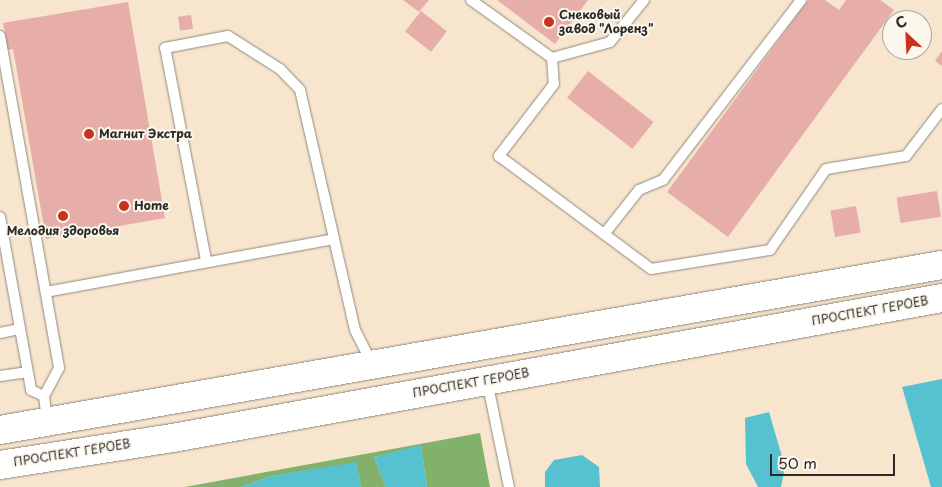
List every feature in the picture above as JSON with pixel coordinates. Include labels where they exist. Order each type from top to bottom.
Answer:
[{"type":"main road","points":[[0,430],[942,265]]},
{"type":"main road","name":"ПРОСПЕКТ ГЕРОЕВ","points":[[0,465],[942,298]]},
{"type":"lane","points":[[472,0],[552,58],[554,84],[499,156],[651,268],[770,250],[826,169],[906,156],[942,109]]},
{"type":"lane","points":[[552,58],[610,42],[644,0]]},
{"type":"lane","points":[[605,234],[639,190],[663,180],[801,0]]},
{"type":"lane","points":[[0,36],[59,368],[44,396],[47,423]]},
{"type":"lane","points":[[206,260],[164,48],[228,36],[280,69],[300,90],[355,330],[372,364]]},
{"type":"lane","points":[[0,217],[31,390],[44,396]]},
{"type":"lane","points":[[46,292],[206,260],[334,239]]},
{"type":"lane","points":[[0,333],[19,329]]},
{"type":"lane","points":[[0,376],[27,372]]},
{"type":"lane","points":[[487,380],[510,487]]},
{"type":"green space","points":[[480,433],[490,487],[427,487],[421,446],[374,457],[386,487],[361,487],[356,463],[271,476],[241,487],[185,487]]},
{"type":"water","points":[[942,379],[942,487],[931,487],[902,387]]},
{"type":"water","points":[[769,412],[785,467],[781,487],[758,487],[746,464],[745,418]]},
{"type":"water","points":[[421,445],[427,487],[386,487],[374,457]]},
{"type":"water","points":[[582,455],[599,467],[600,487],[545,487],[545,472],[554,460]]},
{"type":"water","points":[[356,462],[361,487],[241,487],[271,476]]},
{"type":"building","points":[[403,0],[429,0],[419,12]]},
{"type":"building","name":"Снековый завод \"Лоренз\"","points":[[497,0],[588,0],[555,44]]},
{"type":"building","points":[[808,0],[825,0],[839,10],[846,0],[880,0],[894,10],[882,10],[882,26],[728,237],[667,192]]},
{"type":"building","name":"Магнит Экстра","points":[[128,2],[165,218],[46,239],[13,49],[8,50],[3,23]]},
{"type":"building","points":[[421,11],[447,31],[431,52],[405,31]]},
{"type":"building","points":[[191,15],[193,29],[180,31],[178,17]]},
{"type":"building","points":[[942,51],[942,66],[935,61]]},
{"type":"building","points":[[588,71],[653,122],[632,149],[567,98]]},
{"type":"building","points":[[937,191],[941,217],[901,223],[897,197]]},
{"type":"building","points":[[856,206],[861,233],[835,237],[830,211]]},
{"type":"place","name":"Снековый завод \"Лоренз\"","points":[[549,22]]},
{"type":"place","name":"Магнит Экстра","points":[[89,134]]},
{"type":"place","name":"Home","points":[[124,206]]},
{"type":"place","name":"Мелодия здоровья","points":[[63,216]]}]
